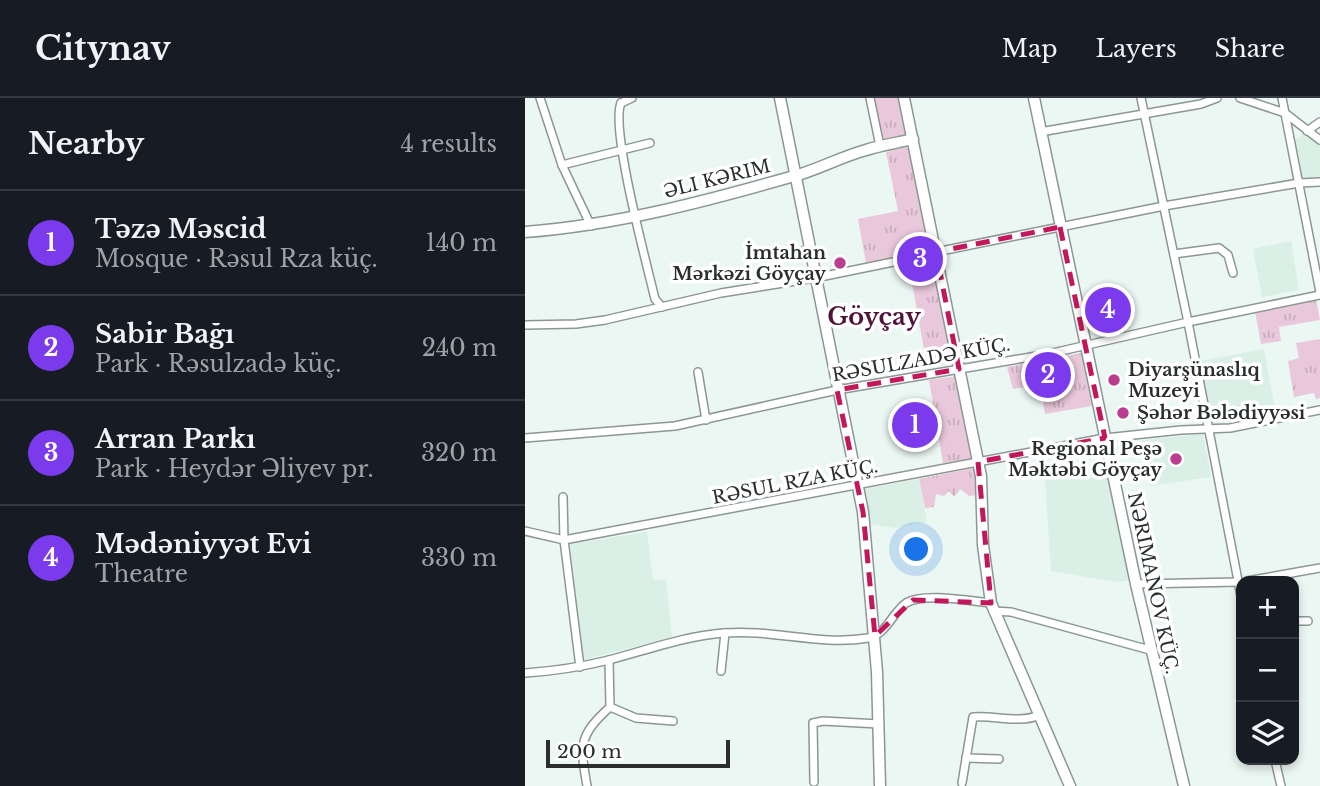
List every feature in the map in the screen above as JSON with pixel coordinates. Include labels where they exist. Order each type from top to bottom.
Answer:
[{"type":"street","points":[[540,98],[562,165],[591,226]]},
{"type":"street","points":[[632,98],[619,100],[623,150],[635,216],[655,299],[661,307]]},
{"type":"street","points":[[781,98],[863,512],[875,636],[880,786]]},
{"type":"street","points":[[870,98],[880,146]]},
{"type":"street","points":[[904,98],[978,462],[982,487],[983,545],[992,607],[1070,786]]},
{"type":"street","name":"NƏRIMANOV KÜÇ.","points":[[1034,98],[1150,650],[1184,786]]},
{"type":"street","points":[[1141,98],[1208,430],[1241,576]]},
{"type":"street","points":[[1041,132],[1201,104],[1217,98]]},
{"type":"street","points":[[1240,98],[1285,113],[1320,140]]},
{"type":"street","points":[[1282,98],[1320,294]]},
{"type":"street","points":[[1291,140],[1291,134],[1297,128],[1306,130],[1320,122]]},
{"type":"street","name":"ƏLI KƏRIM","points":[[525,232],[591,226],[635,216],[797,175],[880,146],[913,139]]},
{"type":"street","points":[[562,165],[650,144]]},
{"type":"street","points":[[936,252],[1164,206],[1299,183],[1320,182]]},
{"type":"street","points":[[1174,254],[1219,248],[1228,255],[1233,273]]},
{"type":"street","points":[[773,254],[810,250]]},
{"type":"street","points":[[525,325],[589,323],[721,293],[903,260]]},
{"type":"street","name":"RƏSULZADƏ KÜÇ.","points":[[525,438],[652,429],[706,420],[837,390],[1086,345],[1320,294]]},
{"type":"street","points":[[698,372],[706,420]]},
{"type":"street","name":"RƏSUL RZA KÜÇ.","points":[[525,531],[564,540],[1105,438],[1230,428],[1320,410]]},
{"type":"street","points":[[563,497],[564,540],[580,667]]},
{"type":"street","points":[[1275,576],[1320,568]]},
{"type":"street","points":[[1136,584],[1236,582]]},
{"type":"street","points":[[525,673],[580,667],[677,641],[725,633],[835,640],[875,636],[902,606],[913,600],[946,598],[992,607],[1150,650]]},
{"type":"street","points":[[1299,621],[1308,621]]},
{"type":"street","points":[[721,671],[725,633]]},
{"type":"street","points":[[587,786],[581,752],[590,727],[610,706],[609,660]]},
{"type":"street","points":[[610,706],[636,718],[673,721]]},
{"type":"street","points":[[962,783],[973,717],[1018,720],[1039,715]]},
{"type":"street","points":[[814,782],[813,723],[823,721],[879,724]]},
{"type":"street","points":[[966,758],[999,759]]},
{"type":"street","points":[[1276,765],[1281,786]]},
{"type":"highlighted area","points":[[1060,227],[1105,438],[978,462],[991,603],[913,600],[875,636],[863,512],[837,390],[959,369],[936,252]]},
{"type":"shaded area","points":[[1304,134],[1320,144],[1320,177],[1303,178],[1295,140]]},
{"type":"shaded area","points":[[1291,241],[1299,290],[1262,297],[1253,249]]},
{"type":"shaded area","points":[[1264,349],[1276,414],[1211,426],[1200,361]]},
{"type":"shaded area","name":"Regional Peşə Məktəbi Göyçay","points":[[1203,434],[1211,477],[1149,486],[1142,440]]},
{"type":"shaded area","points":[[1106,467],[1130,580],[1117,582],[1051,571],[1045,479]]},
{"type":"shaded area","points":[[919,479],[927,522],[895,528],[870,524],[865,489]]},
{"type":"shaded area","points":[[647,532],[653,580],[666,580],[672,637],[583,660],[570,544]]},
{"type":"green space","points":[[874,98],[900,98],[908,134],[882,139]]},
{"type":"green space","points":[[909,147],[953,363],[927,366],[907,255],[866,263],[858,219],[898,211],[886,152]]},
{"type":"green space","points":[[1316,299],[1320,320],[1279,327],[1281,341],[1261,344],[1255,311]]},
{"type":"green space","points":[[1320,339],[1320,398],[1316,399],[1314,393],[1294,397],[1288,361],[1299,358],[1296,343]]},
{"type":"green space","points":[[1082,353],[1092,406],[1045,414],[1040,384],[1013,389],[1007,367]]},
{"type":"green space","points":[[957,376],[971,459],[943,463],[929,380]]},
{"type":"green space","points":[[974,468],[977,495],[969,496],[960,489],[954,497],[949,491],[944,496],[936,494],[934,507],[925,508],[919,479]]},
{"type":"place","name":"Arran Parkı","points":[[920,259]]},
{"type":"place","name":"İmtahan Mərkəzi Göyçay","points":[[840,263]]},
{"type":"place","name":"Mədəniyyət Evi","points":[[1108,310]]},
{"type":"place","name":"Sabir Bağı","points":[[1048,375]]},
{"type":"place","name":"Diyarşünaslıq Muzeyi","points":[[1114,380]]},
{"type":"place","name":"Şəhər Bələdiyyəsi","points":[[1123,413]]},
{"type":"place","name":"Təzə Məscid","points":[[915,425]]},
{"type":"place","name":"Regional Peşə Məktəbi Göyçay","points":[[1176,459]]},
{"type":"district","name":"Göyçay","points":[[874,317]]}]
